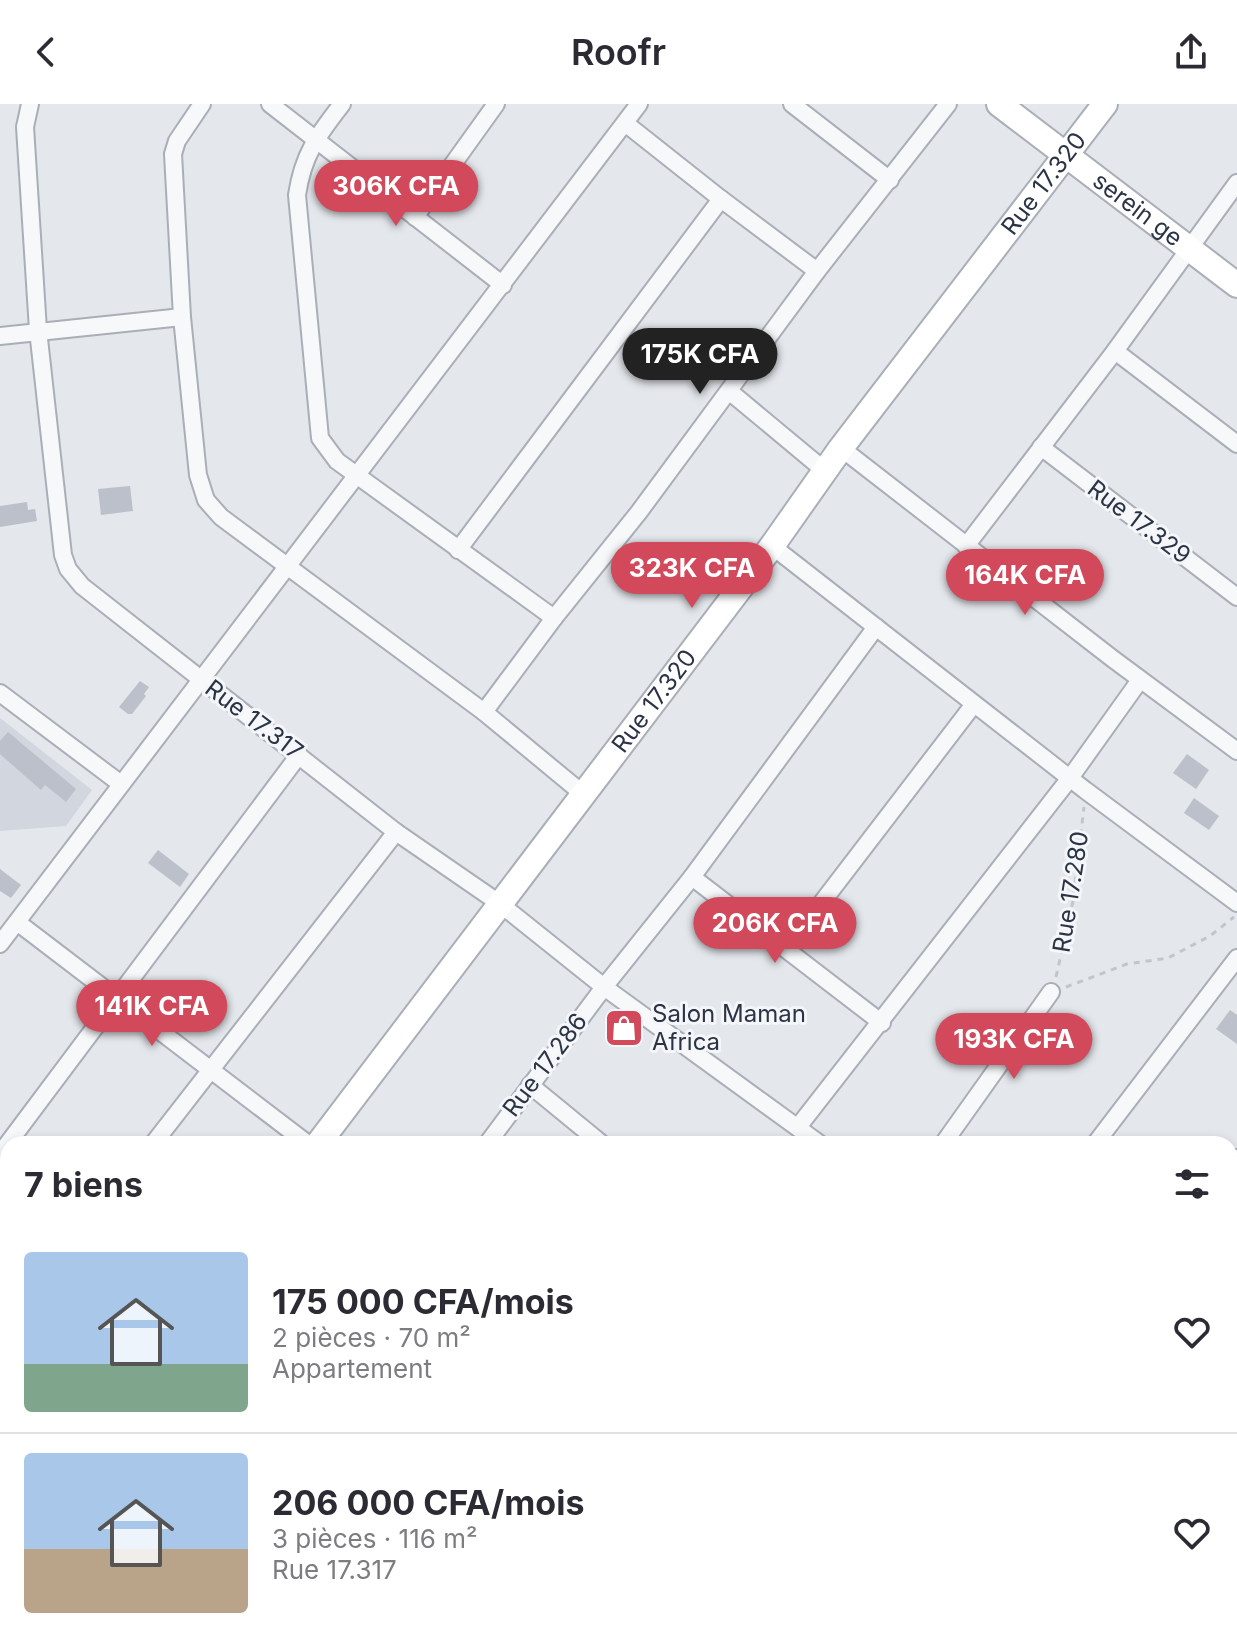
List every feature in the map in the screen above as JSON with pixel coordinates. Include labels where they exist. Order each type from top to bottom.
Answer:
[{"type":"street","name":"Rue 17.317","points":[[30,104],[25,127],[38,330],[63,555],[68,569],[82,586],[396,832],[499,903],[604,987],[810,1136]]},
{"type":"street","points":[[202,104],[177,141],[173,154],[182,317],[198,475],[206,500],[221,517],[484,712],[582,793]]},
{"type":"street","points":[[270,104],[503,285]]},
{"type":"street","points":[[342,104],[314,139],[301,167],[297,195],[320,438],[337,461],[554,618]]},
{"type":"street","points":[[415,217],[496,104]]},
{"type":"street","points":[[0,944],[639,104]]},
{"type":"street","points":[[792,104],[890,180]]},
{"type":"street","points":[[484,712],[639,512],[817,271],[948,104]]},
{"type":"street","name":"serein ge","points":[[999,104],[1237,285]]},
{"type":"street","name":"Rue 17.320","points":[[324,1136],[772,546],[824,470],[1105,104]]},
{"type":"street","points":[[625,123],[817,271]]},
{"type":"street","points":[[966,546],[1115,351],[1237,183]]},
{"type":"street","points":[[458,550],[721,199]]},
{"type":"street","points":[[0,336],[182,317]]},
{"type":"street","points":[[1115,351],[1237,444]]},
{"type":"street","points":[[729,391],[824,470]]},
{"type":"street","name":"Rue 17.329","points":[[1041,447],[1237,597]]},
{"type":"street","points":[[841,448],[1140,680],[1237,751]]},
{"type":"street","points":[[772,546],[1085,790],[1237,903]]},
{"type":"street","name":"Rue 17.286","points":[[493,1136],[604,987],[692,877],[876,627]]},
{"type":"street","points":[[798,1127],[1070,778],[1140,680]]},
{"type":"street","points":[[0,693],[121,784]]},
{"type":"street","points":[[787,948],[974,704]]},
{"type":"street","points":[[14,1136],[299,755]]},
{"type":"street","points":[[159,1136],[396,832]]},
{"type":"street","points":[[692,877],[882,1023]]},
{"type":"street","points":[[17,922],[298,1136]]},
{"type":"street","points":[[1101,1136],[1237,958]]},
{"type":"street","points":[[949,1136],[1051,992]]},
{"type":"street","points":[[530,1085],[592,1136]]},
{"type":"path","name":"Rue 17.280","points":[[1051,992],[1073,901],[1085,790]]},
{"type":"path","name":"Rue 17.280","points":[[1051,992],[1127,964],[1168,958],[1210,936],[1237,915]]},
{"type":"shaded area","points":[[0,718],[92,790],[66,826],[0,831]]},
{"type":"building","points":[[130,486],[133,511],[101,515],[98,489]]},
{"type":"building","points":[[27,502],[28,510],[35,509],[37,521],[0,527],[0,506]]},
{"type":"building","points":[[140,681],[149,687],[144,694],[146,696],[132,714],[128,714],[119,707]]},
{"type":"building","points":[[8,732],[76,789],[66,802],[45,785],[41,790],[0,754],[0,741]]},
{"type":"building","points":[[1187,754],[1209,770],[1196,789],[1173,773]]},
{"type":"building","points":[[1194,798],[1219,816],[1209,830],[1184,813]]},
{"type":"building","points":[[158,850],[189,874],[180,887],[148,863]]},
{"type":"building","points":[[0,869],[21,885],[11,898],[0,891]]},
{"type":"building","points":[[1230,1010],[1237,1015],[1237,1044],[1216,1029]]},
{"type":"place","name":"Salon Maman Africa","points":[[624,1028]]}]
